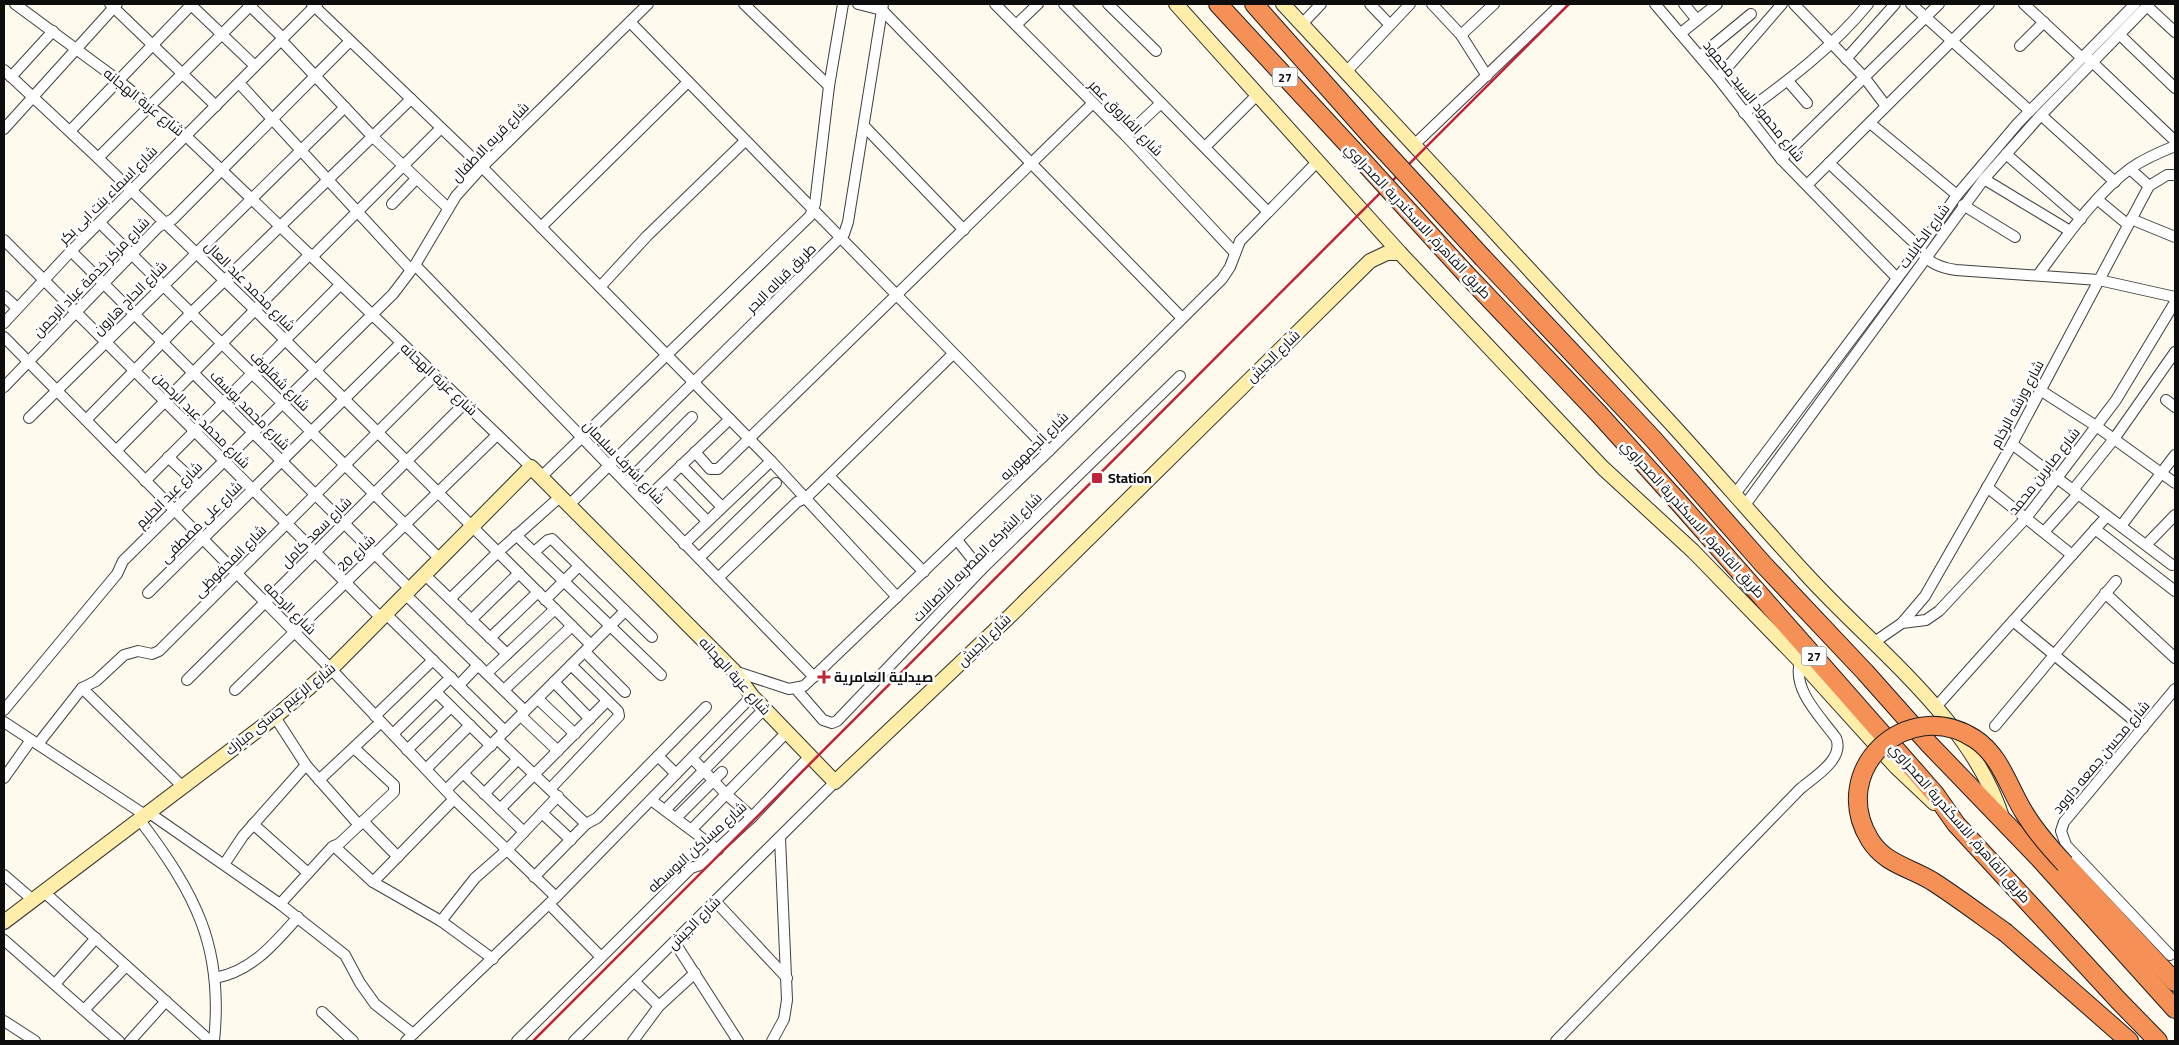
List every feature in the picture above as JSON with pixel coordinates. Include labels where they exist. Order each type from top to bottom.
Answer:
[{"type":"highway","name":"طريق القاهرة, الاسكندرية الصحراوي","points":[[1218,4],[1662,484],[1849,695],[1934,794],[1956,824],[2158,1041]]},
{"type":"highway","name":"طريق القاهرة, الاسكندرية الصحراوي","points":[[1254,4],[1370,135],[1654,440],[1763,564],[2004,823],[2039,858],[2175,1009]]},
{"type":"highway","points":[[2129,1041],[2006,933],[1932,882],[1892,862],[1874,846],[1862,823],[1858,797],[1863,770],[1878,748],[1900,732],[1926,726],[1952,728],[1976,739],[1994,757],[2032,825],[2065,864],[2169,956],[2175,982]]},
{"type":"street","points":[[70,131],[191,4],[256,66]]},
{"type":"street","points":[[98,158],[250,4],[315,76],[402,167],[448,208]]},
{"type":"street","name":"شارع قريه الاطفال","points":[[371,315],[393,294],[413,268],[448,208],[482,167],[648,4]]},
{"type":"street","points":[[744,4],[829,86]]},
{"type":"street","points":[[813,211],[829,86],[843,4]]},
{"type":"street","points":[[858,4],[882,7],[1181,317]]},
{"type":"street","name":"شارع الفاروق عمر","points":[[995,4],[1126,136],[1235,253]]},
{"type":"street","points":[[1016,25],[1038,4]]},
{"type":"street","points":[[1064,4],[1268,212]]},
{"type":"street","points":[[1108,4],[1156,51]]},
{"type":"street","points":[[1176,4],[1400,253],[1603,468],[1693,551],[1800,660],[1896,767],[1956,824]]},
{"type":"street","points":[[1284,4],[1735,494],[1807,576],[1935,708],[1962,742],[1986,779],[1997,798],[2004,823]]},
{"type":"street","points":[[1302,24],[1321,4]]},
{"type":"street","points":[[1370,4],[1389,24]]},
{"type":"street","points":[[1346,72],[1389,24],[1410,4]]},
{"type":"street","points":[[1432,4],[1461,35],[1487,76]]},
{"type":"street","points":[[1461,35],[1494,4]]},
{"type":"street","points":[[1414,145],[1561,4]]},
{"type":"street","name":"شارع محمود السيد محمود","points":[[1655,4],[1718,78],[1781,159],[1808,184],[1897,278]]},
{"type":"street","points":[[1684,4],[1697,20]]},
{"type":"street","points":[[1681,33],[1717,4]]},
{"type":"street","points":[[1718,78],[1782,4]]},
{"type":"street","points":[[1794,4],[1864,77],[1886,106]]},
{"type":"street","points":[[1744,113],[1788,81],[1832,44],[1868,4]]},
{"type":"street","points":[[1846,59],[1895,4]]},
{"type":"street","points":[[1911,4],[2030,111]]},
{"type":"street","points":[[1781,159],[1939,4]]},
{"type":"street","points":[[2024,4],[2175,141]]},
{"type":"street","name":"شارع الكابلات","points":[[1735,494],[1897,278],[1922,253],[1964,205],[2086,59],[2135,4]]},
{"type":"street","name":"شارع عزبة الهجانه","points":[[21,5],[149,105],[222,170],[565,500],[734,671],[752,696],[835,782]]},
{"type":"street","points":[[4,129],[32,95],[77,49],[113,5],[216,106]]},
{"type":"street","points":[[314,5],[482,167],[771,460],[897,597]]},
{"type":"street","name":"شارع اسماء بنت ابى بكر","points":[[4,322],[71,251],[256,66],[314,5]]},
{"type":"street","points":[[2148,5],[2175,32]]},
{"type":"street","name":"شارع الكابلات","points":[[1745,505],[1794,438],[1922,253],[1957,195],[2030,111],[2086,59],[2120,35],[2148,5]]},
{"type":"street","points":[[1808,184],[1952,40],[1983,6]]},
{"type":"street","name":"طريق قباله البحر","points":[[450,600],[516,535],[609,466],[840,240],[848,222],[865,127],[882,7]]},
{"type":"street","points":[[1700,56],[1751,14]]},
{"type":"street","points":[[630,22],[840,240],[1049,452]]},
{"type":"street","points":[[2020,46],[2044,22]]},
{"type":"street","points":[[8,73],[53,31]]},
{"type":"street","points":[[2120,35],[2175,88]]},
{"type":"street","name":"شارع مركز خدمة عباد الرحمن","points":[[4,387],[158,228],[166,223],[222,170],[350,41]]},
{"type":"street","name":"شارع محمد عبد العال","points":[[8,73],[196,252],[572,626],[588,649],[625,692]]},
{"type":"street","points":[[1788,81],[1807,103]]},
{"type":"street","points":[[541,227],[688,82]]},
{"type":"street","name":"شارع اشرف سليمان","points":[[239,83],[357,213],[644,501],[814,678]]},
{"type":"street","points":[[1205,147],[1257,95]]},
{"type":"street","points":[[86,420],[191,312],[329,181],[411,99]]},
{"type":"street","points":[[695,452],[710,469],[716,470],[750,439],[1093,103]]},
{"type":"street","points":[[1126,136],[1161,103]]},
{"type":"street","name":"شارع الحاج هارون","points":[[29,418],[345,107]]},
{"type":"street","points":[[2041,115],[2115,182]]},
{"type":"street","points":[[1870,123],[1957,195]]},
{"type":"street","points":[[865,127],[964,230]]},
{"type":"street","points":[[116,451],[255,310],[357,213],[441,128]]},
{"type":"street","points":[[600,287],[647,236],[745,141]]},
{"type":"street","points":[[2038,275],[2080,218],[2115,182],[2130,169],[2175,146]]},
{"type":"street","points":[[2006,154],[2080,218]]},
{"type":"street","name":"شارع الجمهوريه","points":[[796,689],[804,686],[814,678],[1049,452],[1226,273],[1240,242],[1318,162]]},
{"type":"street","points":[[1829,163],[1922,253],[1939,266],[1956,270],[2099,280],[2175,297]]},
{"type":"street","points":[[2130,169],[2149,186],[2167,175],[2175,175]]},
{"type":"street","points":[[392,204],[416,179]]},
{"type":"street","points":[[1984,179],[2070,231]]},
{"type":"street","name":"شارع ورشه الرخام","points":[[1873,643],[1902,623],[1925,596],[2012,444],[2149,186]]},
{"type":"street","points":[[2098,200],[2129,222],[2175,237]]},
{"type":"street","points":[[1964,205],[2015,237]]},
{"type":"street","name":"طريق قباله البحر","points":[[536,472],[582,438],[807,222],[813,211]]},
{"type":"street","name":"شارع شقلوف","points":[[100,223],[440,559]]},
{"type":"street","name":"شارع محمد عبد الرحمن","points":[[4,240],[345,583],[433,660],[506,731]]},
{"type":"street","name":"شارع محمد يوسف","points":[[71,251],[375,554],[558,750]]},
{"type":"street","name":"شارع الجيش","points":[[574,1041],[675,943],[835,782],[1010,616],[1370,261],[1387,253],[1400,253]]},
{"type":"street","points":[[145,480],[340,285]]},
{"type":"street","points":[[4,296],[17,308]]},
{"type":"street","name":"شارع صابرين محمد","points":[[1902,623],[1926,620],[1939,611],[2026,518],[2096,426],[2133,373],[2175,302]]},
{"type":"street","name":"شارع عبد الحليم","points":[[4,710],[117,574],[123,561],[371,315]]},
{"type":"street","name":"شارع الرحمه","points":[[4,337],[331,669],[454,799],[534,876],[552,901],[601,957]]},
{"type":"street","name":"شارع على مصطفى","points":[[148,593],[401,343]]},
{"type":"street","points":[[2044,532],[2114,439],[2175,352]]},
{"type":"street","points":[[718,578],[797,502],[806,498],[953,354]]},
{"type":"street","name":"شارع المحفوظى","points":[[4,778],[82,688],[96,681],[124,656],[138,651],[150,654],[157,653],[435,375]]},
{"type":"street","name":"شارع الشركه المصريه للاتصالات","points":[[796,689],[823,720],[832,723],[837,721],[981,570],[1180,376]]},
{"type":"street","points":[[2040,390],[2096,426],[2175,483]]},
{"type":"street","points":[[2166,400],[2175,407]]},
{"type":"street","name":"شارع سعد كامل","points":[[187,680],[465,403]]},
{"type":"street","points":[[626,483],[692,417]]},
{"type":"street","points":[[644,501],[730,419]]},
{"type":"street","points":[[1783,430],[1794,438]]},
{"type":"street","name":"شارع 20","points":[[235,690],[497,435]]},
{"type":"street","points":[[2012,444],[2147,544],[2172,565]]},
{"type":"street","points":[[2121,526],[2175,455]]},
{"type":"street","points":[[168,457],[198,485]]},
{"type":"street","points":[[684,544],[771,460]]},
{"type":"street","points":[[681,466],[722,507]]},
{"type":"street","name":"شارع الزعيم حسنى مبارك","points":[[4,922],[275,717],[331,669],[472,526],[536,472]]},
{"type":"street","points":[[829,476],[924,572]]},
{"type":"street","points":[[699,558],[776,483]]},
{"type":"street","points":[[672,486],[707,521]]},
{"type":"street","points":[[1987,487],[2072,555]]},
{"type":"street","points":[[2147,544],[2175,515]]},
{"type":"street","points":[[1935,708],[2107,516]]},
{"type":"street","points":[[2095,529],[2175,591]]},
{"type":"street","points":[[516,535],[661,675]]},
{"type":"street","points":[[534,552],[548,540],[552,539],[652,637]]},
{"type":"street","points":[[957,540],[981,570]]},
{"type":"street","points":[[490,638],[542,596],[564,581],[579,566]]},
{"type":"street","points":[[471,620],[519,573]]},
{"type":"street","points":[[424,574],[507,654]]},
{"type":"street","points":[[1995,726],[2116,581]]},
{"type":"street","points":[[2105,593],[2175,658]]},
{"type":"street","points":[[487,673],[555,609]]},
{"type":"street","points":[[446,790],[625,611]]},
{"type":"street","points":[[2013,621],[2143,728]]},
{"type":"street","points":[[504,690],[572,626]]},
{"type":"street","points":[[319,780],[354,748],[378,719],[433,660]]},
{"type":"street","points":[[1556,1041],[1800,789],[1836,755],[1838,746],[1836,738],[1800,686],[1798,672],[1800,660]]},
{"type":"street","points":[[459,685],[478,665]]},
{"type":"street","points":[[441,921],[475,878],[507,850],[542,813],[554,793],[619,718],[619,712],[571,665]]},
{"type":"street","points":[[734,671],[796,689]]},
{"type":"street","points":[[392,734],[451,677]]},
{"type":"street","points":[[554,682],[590,719]]},
{"type":"street","points":[[82,688],[183,786]]},
{"type":"street","name":"شارع محسن جمعه داوود","points":[[2169,956],[2066,845],[2061,836],[2064,822],[2175,689]]},
{"type":"street","points":[[436,692],[470,725],[518,759],[586,824]]},
{"type":"street","points":[[4,722],[144,816],[224,863],[298,917],[345,955],[371,1000],[409,1038],[552,901],[752,696]]},
{"type":"street","points":[[538,699],[574,734]]},
{"type":"street","points":[[500,809],[607,701]]},
{"type":"street","points":[[407,750],[451,707]]},
{"type":"street","points":[[534,876],[586,824],[597,818],[706,707]]},
{"type":"street","points":[[664,810],[764,709]]},
{"type":"street","points":[[275,717],[306,765],[319,780],[398,857]]},
{"type":"street","points":[[426,769],[470,725]]},
{"type":"street","points":[[692,829],[787,732]]},
{"type":"street","points":[[280,904],[334,846],[361,823],[395,788],[354,748]]},
{"type":"street","points":[[658,756],[676,774]]},
{"type":"street","name":"شارع مساكن البوسطه","points":[[517,1041],[692,868],[700,865],[718,850],[752,817],[810,756]]},
{"type":"street","points":[[692,758],[726,794],[752,817]]},
{"type":"street","points":[[484,794],[518,759]]},
{"type":"street","points":[[224,863],[253,824],[306,765]]},
{"type":"street","points":[[676,818],[722,772]]},
{"type":"street","points":[[463,774],[524,832]]},
{"type":"street","points":[[373,882],[454,799]]},
{"type":"street","points":[[650,800],[692,829],[718,850]]},
{"type":"street","points":[[542,813],[571,840]]},
{"type":"street","points":[[144,816],[192,898],[207,935],[215,978],[217,1017],[214,1041]]},
{"type":"street","points":[[253,824],[308,873]]},
{"type":"street","points":[[772,1041],[784,1019],[786,1010],[787,978],[780,838]]},
{"type":"street","points":[[334,846],[373,882],[441,921],[493,959]]},
{"type":"street","points":[[4,875],[39,896],[96,938],[210,1041]]},
{"type":"street","points":[[716,902],[787,978]]},
{"type":"street","points":[[215,978],[228,975],[254,962],[298,917]]},
{"type":"street","points":[[55,984],[96,938]]},
{"type":"street","points":[[4,940],[119,1041]]},
{"type":"street","points":[[675,943],[738,1041]]},
{"type":"street","points":[[84,1010],[126,966]]},
{"type":"street","points":[[633,1041],[659,1006],[695,973]]},
{"type":"street","points":[[635,982],[659,1006]]},
{"type":"street","points":[[130,1041],[166,1002]]},
{"type":"street","points":[[322,1012],[353,1041]]},
{"type":"street","points":[[4,1021],[35,1041]]},
{"type":"railway","points":[[533,1041],[1569,4]]},
{"type":"place","name":"Station","points":[[1097,478]]},
{"type":"place","name":"صيدلية العامرية","points":[[824,677]]}]
